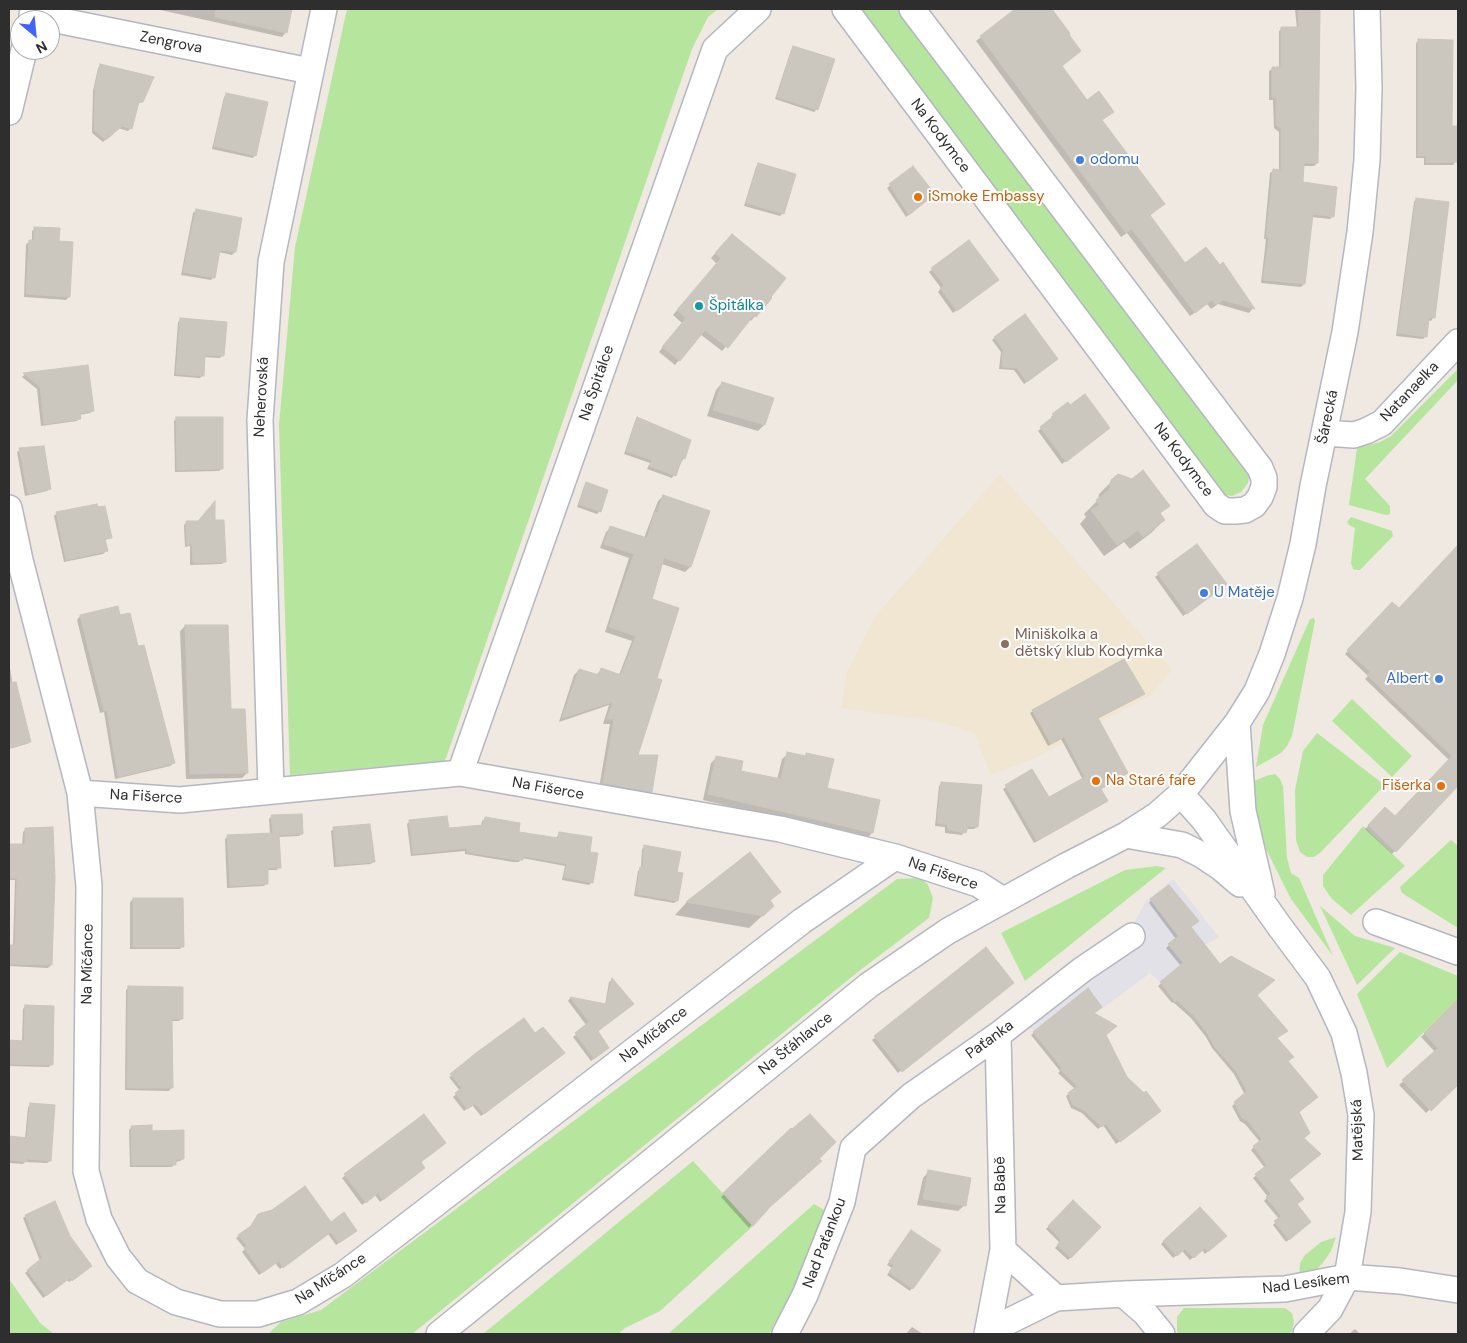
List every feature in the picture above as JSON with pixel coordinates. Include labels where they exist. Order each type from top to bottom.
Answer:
[{"type":"street","name":"Neherovská","points":[[271,790],[260,420],[271,262],[324,9]]},
{"type":"street","name":"Na Špitálce","points":[[460,773],[715,48],[758,9]]},
{"type":"street","name":"Na Kodymce","points":[[844,9],[1216,505],[1225,511],[1244,510],[1254,505],[1264,487],[1264,478],[1260,468],[912,9]]},
{"type":"street","name":"Šárecká","points":[[1181,794],[1237,723],[1257,691],[1272,654],[1290,598],[1303,544],[1345,332],[1360,232],[1367,160],[1369,88],[1367,9]]},
{"type":"street","name":"Zengrova","points":[[60,21],[310,71]]},
{"type":"street","points":[[9,112],[22,60]]},
{"type":"street","name":"Natanaelka","points":[[1325,433],[1354,435],[1382,423],[1458,342]]},
{"type":"street","name":"Na Míčánce","points":[[9,508],[20,560],[80,793],[89,886],[86,1171],[99,1220],[118,1257],[137,1281],[176,1302],[220,1314],[258,1314],[298,1302],[343,1275],[802,920],[895,857]]},
{"type":"street","name":"Matějská","points":[[1237,723],[1243,811],[1265,906]]},
{"type":"street","name":"Na Fišerce","points":[[80,793],[180,800],[460,773],[780,828],[895,857],[978,884],[1003,900]]},
{"type":"street","name":"Matějská","points":[[1181,794],[1204,820],[1318,978],[1344,1034],[1354,1073],[1361,1115],[1358,1212],[1347,1277],[1330,1309],[1306,1334]]},
{"type":"street","name":"Na Šťáhlavce","points":[[438,1334],[869,985],[927,944],[1003,900],[1126,835],[1157,815],[1181,794]]},
{"type":"street","name":"Matějská","points":[[1126,835],[1182,845],[1202,855],[1220,867],[1265,906]]},
{"type":"street","points":[[1376,922],[1458,952]]},
{"type":"street","name":"Paťanka","points":[[853,1148],[911,1096],[998,1035],[1083,969],[1132,936]]},
{"type":"street","name":"Na Babě","points":[[988,1332],[1003,1250],[998,1035]]},
{"type":"street","name":"Nad Paťankou","points":[[785,1334],[805,1295],[842,1202],[853,1148]]},
{"type":"street","points":[[988,1332],[1056,1298],[1003,1250]]},
{"type":"street","name":"Nad Lesíkem","points":[[1056,1298],[1284,1289],[1347,1277],[1400,1281],[1458,1290]]},
{"type":"street","points":[[1123,1294],[1145,1313],[1162,1334]]},
{"type":"shaded area","name":"Miniškolka a dětský klub Kodymka","points":[[1000,474],[1172,670],[1151,695],[1033,759],[990,775],[975,733],[936,721],[841,708],[847,672],[874,618]]},
{"type":"shaded area","points":[[1173,879],[1219,937],[1205,945],[1160,982],[1150,973],[1047,1050],[1026,1022],[1118,953],[1146,901]]},
{"type":"green space","points":[[347,9],[718,9],[708,17],[692,49],[446,758],[444,761],[290,775],[279,425],[295,247]]},
{"type":"green space","points":[[857,9],[900,9],[1250,473],[1248,483],[1241,492],[1232,496],[1220,494]]},
{"type":"green space","points":[[1458,369],[1458,380],[1365,479],[1390,506],[1390,514],[1386,515],[1349,505],[1357,448],[1380,442],[1391,436]]},
{"type":"green space","points":[[1351,517],[1392,531],[1393,536],[1360,570],[1353,569],[1351,563],[1355,528],[1347,522]]},
{"type":"green space","points":[[1314,618],[1315,621],[1292,736],[1281,753],[1256,767],[1263,725],[1310,619]]},
{"type":"green space","points":[[1352,699],[1412,756],[1392,777],[1332,721]]},
{"type":"green space","points":[[1317,733],[1382,783],[1382,788],[1320,853],[1314,857],[1307,857],[1300,852],[1296,840],[1295,790],[1303,751]]},
{"type":"green space","points":[[1275,774],[1283,786],[1287,858],[1291,873],[1299,878],[1333,956],[1291,899],[1266,849],[1256,810],[1254,781]]},
{"type":"green space","points":[[1363,826],[1405,866],[1351,915],[1332,899],[1323,886],[1323,875]]},
{"type":"green space","points":[[1451,840],[1458,846],[1458,928],[1402,893],[1400,887]]},
{"type":"green space","points":[[1157,866],[1166,868],[1025,981],[1001,933],[1125,870]]},
{"type":"green space","points":[[920,878],[928,885],[933,898],[929,918],[859,971],[412,1334],[268,1334],[281,1322],[321,1310],[897,879]]},
{"type":"green space","points":[[1320,906],[1355,936],[1395,948],[1357,985]]},
{"type":"green space","points":[[1400,952],[1458,976],[1458,999],[1387,1068],[1357,994]]},
{"type":"green space","points":[[693,1161],[753,1226],[660,1311],[625,1328],[618,1334],[483,1334]]},
{"type":"green space","points":[[814,1204],[829,1213],[795,1287],[769,1334],[668,1334]]},
{"type":"green space","points":[[1336,1237],[1331,1251],[1322,1264],[1314,1272],[1299,1279],[1300,1263],[1305,1255],[1321,1242]]},
{"type":"green space","points":[[9,1279],[40,1323],[54,1334],[9,1334]]},
{"type":"green space","points":[[1184,1308],[1285,1308],[1292,1313],[1294,1322],[1292,1331],[1288,1334],[1179,1334],[1177,1331],[1177,1317]]},
{"type":"building","points":[[216,9],[292,9],[287,33],[215,17]]},
{"type":"building","points":[[1015,9],[1052,9],[1081,51],[1062,66],[1087,100],[1099,91],[1114,112],[1102,120],[1165,204],[1150,215],[1185,263],[1206,247],[1220,265],[1223,262],[1255,309],[1223,300],[1216,305],[1212,300],[1195,313],[1132,229],[1126,233],[980,36]]},
{"type":"building","points":[[1298,9],[1320,9],[1318,163],[1304,163],[1303,182],[1337,187],[1334,217],[1313,214],[1305,284],[1263,280],[1269,237],[1266,237],[1273,169],[1281,170],[1281,129],[1276,125],[1276,97],[1272,98],[1272,67],[1281,67],[1281,27],[1299,27]]},
{"type":"building","points":[[1418,39],[1453,40],[1452,126],[1458,126],[1457,162],[1426,163],[1426,156],[1418,156]]},
{"type":"building","points":[[793,46],[835,59],[818,110],[777,97]]},
{"type":"building","points":[[100,64],[154,77],[143,102],[139,102],[132,129],[122,126],[106,140],[94,130],[95,87]]},
{"type":"building","points":[[226,93],[268,102],[256,156],[214,146]]},
{"type":"building","points":[[758,163],[796,174],[784,214],[746,203]]},
{"type":"building","points":[[913,166],[935,194],[909,215],[889,184]]},
{"type":"building","points":[[1416,198],[1449,202],[1435,318],[1429,318],[1427,337],[1398,333]]},
{"type":"building","points":[[196,209],[242,218],[236,252],[220,250],[215,278],[183,272]]},
{"type":"building","points":[[34,227],[60,228],[59,241],[73,242],[70,297],[26,294],[29,240],[34,240]]},
{"type":"building","points":[[732,234],[786,278],[772,298],[756,317],[754,315],[728,348],[705,330],[680,361],[662,347],[686,318],[677,310],[721,258],[715,253]]},
{"type":"building","points":[[969,240],[999,280],[957,311],[940,288],[944,285],[931,268]]},
{"type":"building","points":[[1025,314],[1058,359],[1027,382],[1017,368],[1002,367],[1003,349],[994,337]]},
{"type":"building","points":[[180,318],[227,322],[224,356],[205,355],[204,376],[176,374]]},
{"type":"building","points":[[88,365],[94,411],[80,413],[81,419],[44,424],[40,387],[23,373]]},
{"type":"building","points":[[722,382],[774,398],[765,425],[713,410]]},
{"type":"building","points":[[1085,394],[1110,428],[1066,462],[1040,427],[1054,416],[1052,414],[1068,402],[1070,405]]},
{"type":"building","points":[[176,417],[223,417],[223,469],[177,470]]},
{"type":"building","points":[[637,417],[691,440],[685,459],[682,458],[676,476],[649,466],[652,460],[626,451]]},
{"type":"building","points":[[44,446],[51,489],[28,494],[19,448]]},
{"type":"building","points":[[1143,470],[1170,506],[1160,513],[1165,520],[1143,537],[1138,530],[1117,545],[1091,510],[1099,505],[1096,500],[1109,490],[1111,480],[1118,474],[1132,479]]},
{"type":"building","points":[[586,482],[608,490],[601,512],[579,504]]},
{"type":"building","points":[[663,495],[710,511],[691,567],[664,558],[652,599],[679,608],[657,678],[662,680],[638,755],[658,755],[652,792],[603,783],[614,719],[607,719],[613,702],[562,718],[579,669],[599,675],[601,668],[621,675],[636,636],[609,627],[634,554],[604,544],[610,526],[647,538],[655,512],[657,513]]},
{"type":"building","points":[[215,501],[215,520],[224,520],[226,562],[193,563],[192,544],[187,545],[186,521],[198,521]]},
{"type":"building","points":[[97,504],[98,507],[105,506],[112,538],[105,539],[108,551],[66,560],[56,512]]},
{"type":"building","points":[[1197,544],[1227,584],[1187,614],[1157,573]]},
{"type":"building","points":[[1458,545],[1458,786],[1396,852],[1368,825],[1385,807],[1395,816],[1452,756],[1367,675],[1370,672],[1347,650],[1392,602],[1399,608]]},
{"type":"building","points":[[118,606],[120,615],[130,613],[138,646],[144,645],[175,763],[118,777],[107,710],[104,711],[80,615]]},
{"type":"building","points":[[185,625],[228,625],[231,709],[245,709],[248,773],[190,774]]},
{"type":"building","points":[[1124,659],[1145,694],[1098,718],[1128,773],[1101,789],[1108,801],[1037,841],[1005,785],[1032,769],[1049,797],[1085,777],[1064,737],[1051,744],[1032,710]]},
{"type":"building","points":[[16,682],[31,742],[9,748],[9,683]]},
{"type":"building","points":[[787,752],[806,756],[806,753],[834,759],[827,788],[880,800],[873,833],[708,794],[716,756],[743,761],[741,771],[781,779]]},
{"type":"building","points":[[941,782],[982,785],[978,827],[968,826],[966,833],[948,830],[947,825],[937,823]]},
{"type":"building","points":[[302,814],[303,834],[279,835],[281,868],[268,868],[268,884],[230,886],[227,835],[273,833],[271,815]]},
{"type":"building","points":[[447,816],[449,828],[483,825],[485,817],[520,823],[519,832],[558,838],[559,832],[592,837],[590,852],[598,853],[593,883],[564,877],[567,864],[523,856],[523,860],[516,860],[467,852],[467,848],[413,854],[409,820]]},
{"type":"building","points":[[370,824],[375,862],[337,865],[333,827]]},
{"type":"building","points":[[53,827],[55,877],[52,965],[9,964],[9,945],[15,945],[17,878],[9,878],[9,844],[25,844],[25,828]]},
{"type":"building","points":[[644,845],[681,852],[677,872],[683,873],[678,901],[636,894],[640,867],[643,868]]},
{"type":"building","points":[[750,852],[781,892],[770,900],[774,906],[763,916],[686,902]]},
{"type":"building","points":[[1169,885],[1199,921],[1191,927],[1220,964],[1231,956],[1275,980],[1257,995],[1288,1031],[1277,1038],[1294,1057],[1288,1061],[1318,1097],[1299,1112],[1310,1133],[1304,1138],[1321,1154],[1289,1180],[1304,1199],[1297,1204],[1311,1222],[1289,1240],[1274,1221],[1281,1216],[1266,1197],[1271,1194],[1255,1174],[1267,1165],[1253,1146],[1262,1139],[1248,1121],[1242,1118],[1234,1102],[1247,1091],[1236,1071],[1214,1046],[1208,1034],[1194,1016],[1177,1000],[1175,1002],[1160,982],[1183,963],[1168,944],[1178,936],[1150,899]]},
{"type":"building","points":[[133,898],[183,898],[184,947],[133,947]]},
{"type":"building","points":[[986,947],[1014,983],[902,1072],[874,1036]]},
{"type":"building","points":[[612,978],[634,1004],[598,1031],[609,1048],[594,1059],[575,1033],[589,1022],[570,997],[606,1004]]},
{"type":"building","points":[[128,986],[183,987],[183,1019],[172,1019],[173,1088],[127,1088]]},
{"type":"building","points":[[1088,988],[1102,1007],[1094,1013],[1117,1026],[1106,1035],[1127,1077],[1144,1093],[1146,1091],[1161,1111],[1120,1142],[1106,1124],[1102,1127],[1085,1111],[1073,1105],[1068,1093],[1077,1086],[1060,1069],[1062,1068],[1033,1032]]},
{"type":"building","points":[[1458,999],[1458,1085],[1431,1111],[1402,1080],[1438,1048],[1424,1033]]},
{"type":"building","points":[[25,1005],[54,1006],[53,1065],[9,1064],[9,1040],[24,1041]]},
{"type":"building","points":[[524,1018],[535,1033],[543,1027],[565,1053],[484,1114],[475,1104],[467,1109],[455,1093],[462,1088],[450,1074]]},
{"type":"building","points":[[30,1103],[55,1105],[51,1161],[27,1159],[27,1162],[9,1160],[9,1136],[27,1138]]},
{"type":"building","points":[[424,1114],[446,1143],[421,1162],[425,1168],[383,1200],[378,1193],[366,1203],[344,1174]]},
{"type":"building","points":[[810,1114],[836,1142],[819,1159],[822,1161],[770,1207],[753,1226],[723,1193],[791,1128]]},
{"type":"building","points":[[152,1125],[152,1131],[184,1130],[184,1159],[176,1159],[176,1165],[132,1165],[131,1126]]},
{"type":"building","points":[[928,1170],[971,1178],[966,1206],[923,1199]]},
{"type":"building","points":[[305,1186],[331,1222],[344,1212],[357,1231],[339,1243],[331,1232],[283,1268],[279,1261],[262,1273],[244,1248],[247,1246],[238,1235],[251,1226],[258,1214],[272,1210]]},
{"type":"building","points":[[1073,1200],[1101,1227],[1071,1258],[1057,1245],[1061,1240],[1048,1226]]},
{"type":"building","points":[[55,1201],[70,1236],[92,1266],[72,1281],[70,1278],[46,1296],[27,1270],[42,1258],[25,1215]]},
{"type":"building","points":[[1200,1207],[1227,1236],[1208,1252],[1205,1248],[1194,1258],[1185,1249],[1177,1256],[1163,1241]]},
{"type":"building","points":[[911,1230],[941,1250],[913,1289],[889,1272],[894,1265],[889,1262],[890,1260]]},
{"type":"place","name":"odomu","points":[[1080,160]]},
{"type":"place","name":"iSmoke Embassy","points":[[918,197]]},
{"type":"place","name":"Špitálka","points":[[699,306]]},
{"type":"place","name":"U Matěje","points":[[1204,593]]},
{"type":"place","name":"Miniškolka a dětský klub Kodymka","points":[[1005,644]]},
{"type":"place","name":"Albert","points":[[1439,679]]},
{"type":"place","name":"Na Staré faře","points":[[1096,781]]},
{"type":"place","name":"Fišerka","points":[[1441,786]]}]
